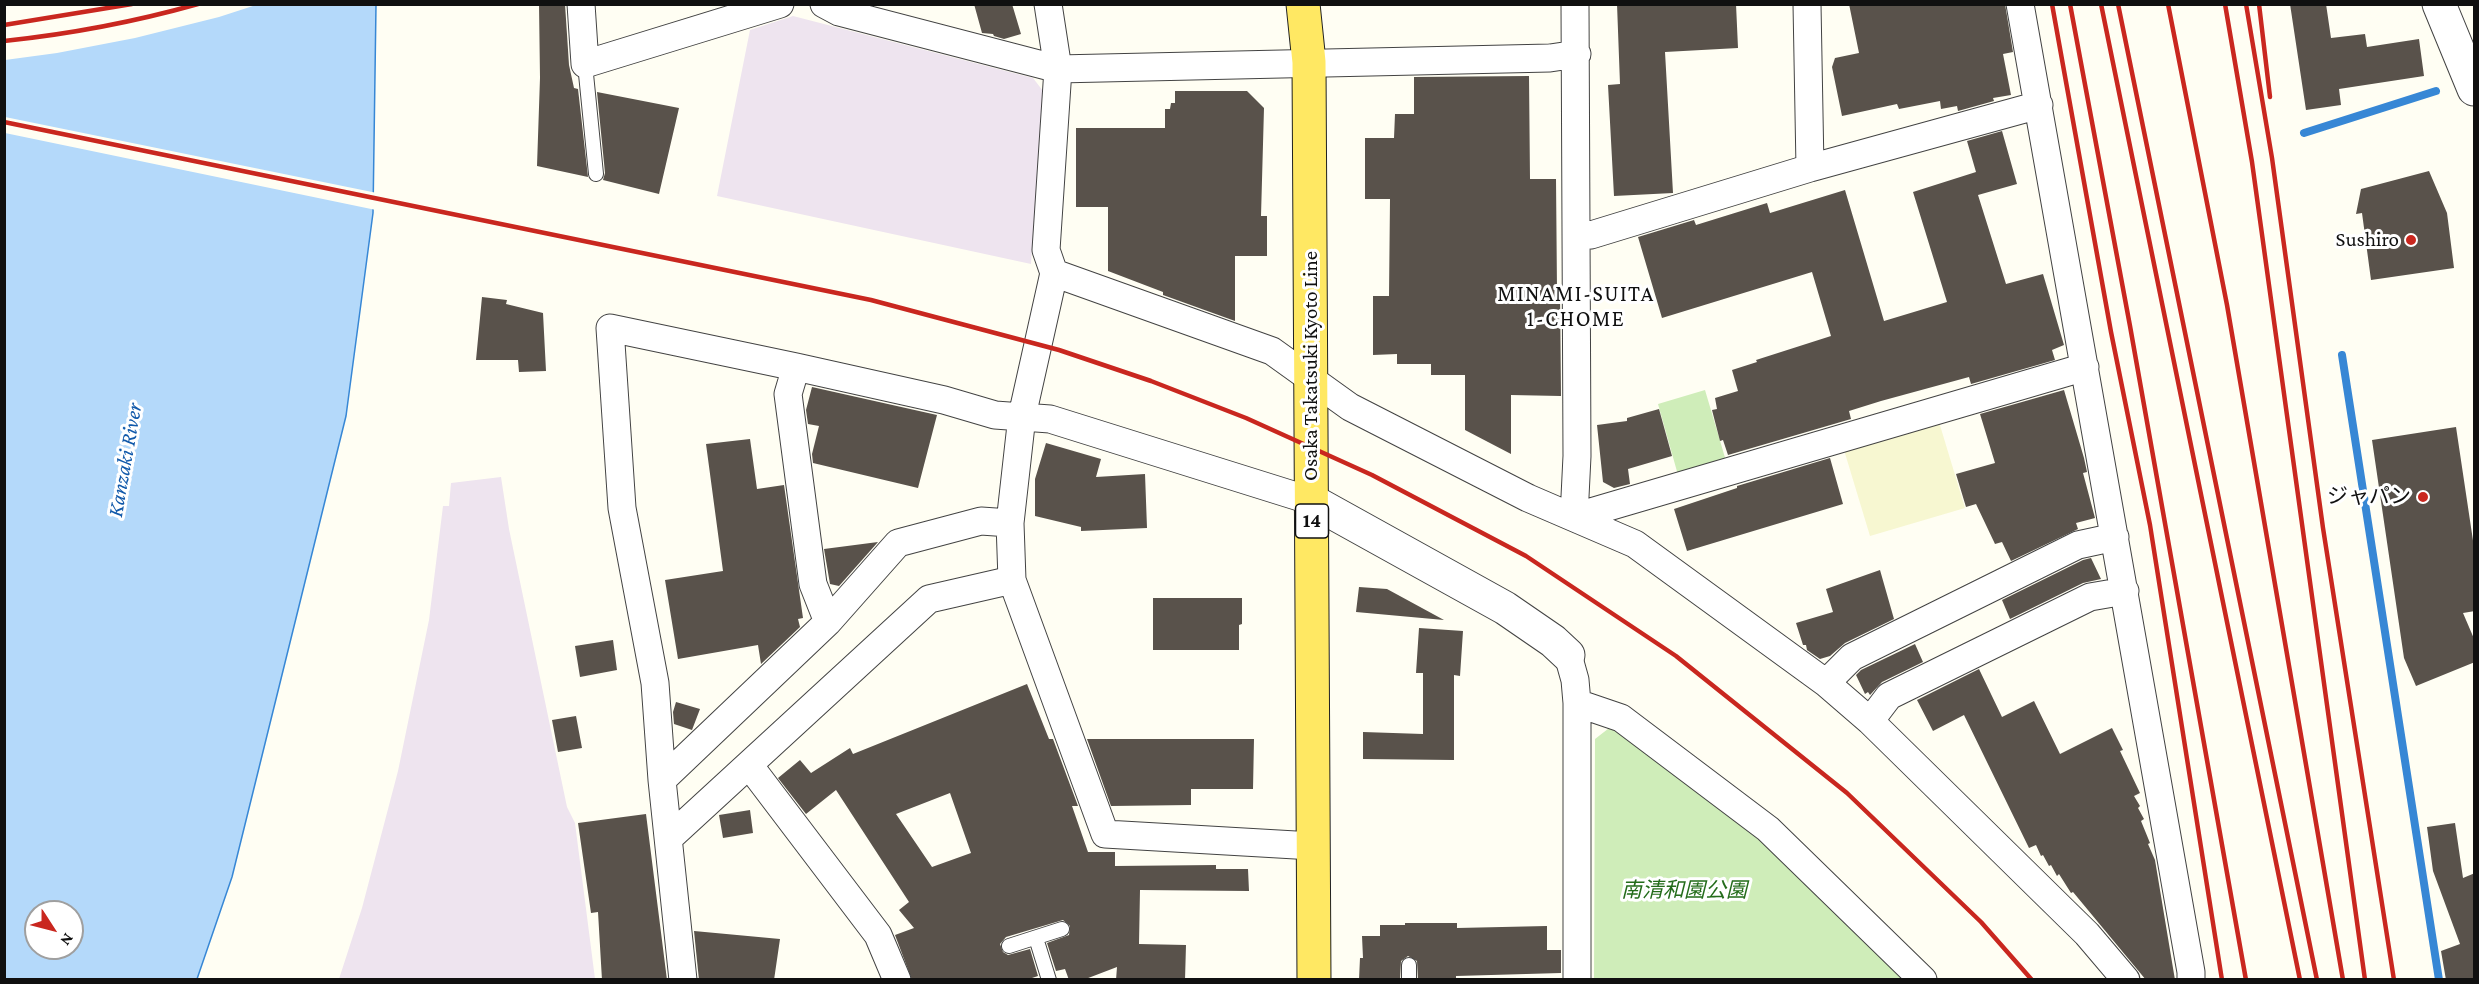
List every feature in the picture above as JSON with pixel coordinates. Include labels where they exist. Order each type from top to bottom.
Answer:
[{"type":"main road","name":"Osaka Takatsuki Kyoto Line","points":[[1304,4],[1309,62],[1314,980]]},
{"type":"street","points":[[581,4],[585,64],[780,4]]},
{"type":"street","points":[[824,4],[839,12],[1058,69],[1550,58],[1577,54]]},
{"type":"street","points":[[1048,4],[1058,69],[1046,250],[1054,273],[1022,416],[1010,523],[1011,580],[1105,834],[1314,846]]},
{"type":"street","points":[[1574,517],[1577,456],[1575,4]]},
{"type":"street","points":[[1807,4],[1810,168]]},
{"type":"street","points":[[2020,4],[2125,591],[2191,980]]},
{"type":"street","points":[[2439,4],[2475,89]]},
{"type":"street","points":[[1577,236],[1591,235],[1810,168],[2039,105]]},
{"type":"street","points":[[1054,273],[1272,351],[1350,406],[1528,498],[1635,544],[1826,684],[1870,721],[2086,934],[2126,980]]},
{"type":"street","points":[[683,980],[662,780],[655,683],[622,508],[609,328],[796,367],[944,400],[995,414],[1050,419],[1312,501],[1505,608],[1553,641],[1568,655],[1575,680],[1577,703],[1577,980]]},
{"type":"street","points":[[796,367],[788,394],[813,584],[828,622]]},
{"type":"street","points":[[1574,517],[2085,367]]},
{"type":"street","points":[[662,780],[828,622],[898,543],[981,521],[1010,523]]},
{"type":"street","points":[[1826,684],[1852,657],[2078,545],[2115,537]]},
{"type":"street","points":[[669,838],[929,599],[1011,580]]},
{"type":"street","points":[[1870,721],[1889,696],[2090,597],[2125,591]]},
{"type":"street","points":[[1577,703],[1621,718],[1768,829],[1923,980]]},
{"type":"street","points":[[749,765],[878,934],[897,980]]},
{"type":"lane","points":[[585,64],[596,174]]},
{"type":"lane","points":[[1009,946],[1062,929]]},
{"type":"lane","points":[[1036,938],[1049,980]]},
{"type":"shaded area","points":[[793,16],[1033,78],[1043,91],[1031,264],[717,196],[750,30]]},
{"type":"shaded area","points":[[501,477],[509,529],[567,807],[575,823],[595,979],[339,979],[362,908],[398,771],[429,620],[443,506],[449,506],[451,483]]},
{"type":"green space","points":[[1705,390],[1726,461],[1678,475],[1658,404]]},
{"type":"green space","points":[[1939,422],[1965,508],[1870,536],[1844,450]]},
{"type":"green space","name":"南清和園公園","points":[[1613,725],[1762,840],[1910,980],[1594,980],[1595,739]]},
{"type":"water","name":"Kanzaki River","points":[[5,5],[376,5],[373,213],[346,416],[232,877],[197,979],[5,980]]},
{"type":"pier","points":[[5,5],[256,5],[219,17],[135,38],[5,60]]},
{"type":"pier","points":[[5,117],[377,193],[376,210],[5,133]]},
{"type":"building","points":[[539,4],[565,4],[569,65],[574,88],[578,89],[588,177],[537,166],[540,78]]},
{"type":"building","points":[[974,4],[1012,4],[1021,34],[1004,39],[993,34],[982,33]]},
{"type":"building","points":[[1617,4],[1736,4],[1738,48],[1665,52],[1673,193],[1614,196],[1608,85],[1620,84]]},
{"type":"building","points":[[1849,4],[2005,4],[2013,52],[2003,54],[2011,95],[1993,98],[1994,101],[1958,111],[1957,106],[1941,109],[1940,101],[1899,109],[1897,104],[1842,116],[1832,67],[1835,58],[1859,53]]},
{"type":"building","points":[[2290,4],[2326,4],[2331,38],[2365,34],[2367,47],[2419,39],[2424,76],[2339,89],[2341,105],[2306,110]]},
{"type":"building","points":[[1529,76],[1530,179],[1556,179],[1561,396],[1511,395],[1511,454],[1465,430],[1465,375],[1431,375],[1431,364],[1397,364],[1397,354],[1373,355],[1373,296],[1389,296],[1390,199],[1365,199],[1365,138],[1394,138],[1395,114],[1414,114],[1414,77]]},
{"type":"building","points":[[1175,91],[1247,91],[1264,108],[1261,216],[1267,216],[1267,256],[1235,256],[1235,321],[1163,295],[1163,292],[1108,271],[1108,207],[1076,207],[1076,128],[1165,128],[1165,109],[1170,109],[1171,103],[1175,103]]},
{"type":"building","points":[[597,92],[679,108],[659,194],[603,180],[605,173]]},
{"type":"building","points":[[2002,131],[2017,184],[1978,195],[2006,284],[2043,274],[2064,345],[2052,350],[2055,360],[1971,384],[1969,377],[1881,401],[1849,411],[1851,419],[1728,455],[1723,440],[1720,441],[1712,410],[1717,409],[1715,398],[1738,391],[1732,370],[1831,336],[1812,272],[1662,318],[1638,237],[1694,220],[1696,225],[1767,203],[1770,213],[1845,190],[1884,321],[1947,302],[1913,192],[1976,172],[1967,141]]},
{"type":"building","name":"Sushiro","points":[[2429,171],[2447,213],[2454,268],[2371,280],[2362,213],[2356,214],[2361,189]]},
{"type":"building","points":[[482,297],[507,300],[506,304],[543,313],[546,371],[519,372],[518,360],[476,360]]},
{"type":"building","points":[[812,387],[937,415],[918,488],[813,463],[812,454],[819,426],[808,424],[806,410]]},
{"type":"building","points":[[2064,390],[2084,458],[2087,472],[2083,473],[2095,518],[2076,523],[2078,529],[2011,561],[2002,542],[1995,544],[1976,504],[1966,507],[1956,474],[1995,463],[1980,414]]},
{"type":"building","points":[[1659,409],[1672,456],[1628,469],[1630,484],[1614,488],[1603,482],[1597,425],[1627,421],[1627,418]]},
{"type":"building","name":"ジャパン","points":[[2456,427],[2475,554],[2475,611],[2463,613],[2475,641],[2475,662],[2416,686],[2404,658],[2372,440]]},
{"type":"building","points":[[750,439],[757,489],[784,485],[803,618],[798,619],[800,627],[761,664],[758,645],[678,659],[665,580],[723,571],[706,444]]},
{"type":"building","points":[[1046,443],[1101,459],[1096,477],[1145,474],[1147,528],[1081,531],[1081,527],[1035,516],[1035,479]]},
{"type":"building","points":[[1830,458],[1843,504],[1687,551],[1674,509],[1737,488],[1737,486]]},
{"type":"building","points":[[878,542],[839,586],[830,584],[824,549]]},
{"type":"building","points":[[2091,558],[2101,579],[2083,583],[2010,619],[2002,600]]},
{"type":"building","points":[[1880,570],[1894,619],[1845,643],[1830,656],[1820,659],[1807,650],[1806,645],[1803,645],[1796,623],[1833,612],[1826,589]]},
{"type":"building","points":[[1359,587],[1387,589],[1444,620],[1356,612]]},
{"type":"building","points":[[1153,598],[1242,598],[1239,650],[1153,650]]},
{"type":"building","points":[[1419,628],[1463,631],[1460,676],[1454,675],[1454,760],[1363,759],[1363,732],[1423,734],[1423,673],[1416,673]]},
{"type":"building","points":[[613,640],[617,670],[580,677],[575,646]]},
{"type":"building","points":[[1915,644],[1923,662],[1882,682],[1870,695],[1868,692],[1865,694],[1856,675],[1861,670]]},
{"type":"building","points":[[1979,669],[2002,717],[2034,701],[2060,754],[2112,728],[2140,793],[2134,796],[2140,806],[2138,808],[2144,819],[2141,821],[2155,860],[2175,980],[2146,980],[2073,892],[2071,893],[2059,874],[2057,876],[2043,855],[2041,856],[2036,845],[2029,848],[1964,715],[1933,731],[1917,700]]},
{"type":"building","points":[[1027,684],[1049,739],[1053,739],[1078,806],[1072,806],[1088,852],[1115,852],[1115,866],[1216,865],[1216,869],[1248,869],[1249,891],[1140,890],[1139,944],[1186,945],[1185,980],[1116,980],[1117,967],[1083,980],[1069,980],[1065,969],[1056,971],[1047,943],[1069,935],[1070,926],[1063,920],[1006,937],[1000,944],[1003,952],[1008,955],[1030,949],[1038,976],[1026,980],[912,980],[895,935],[914,928],[899,910],[909,902],[836,790],[806,814],[778,778],[800,760],[811,773],[850,748],[853,754]],"holes":[[[950,793],[971,853],[932,867],[896,814]]]},
{"type":"building","points":[[676,702],[700,709],[692,730],[674,724],[673,712]]},
{"type":"building","points":[[576,716],[582,748],[558,752],[552,720]]},
{"type":"building","points":[[1087,739],[1254,739],[1253,789],[1191,789],[1191,805],[1111,806]]},
{"type":"building","points":[[750,810],[753,833],[723,838],[719,815]]},
{"type":"building","points":[[646,814],[667,980],[602,980],[598,912],[591,913],[578,823]]},
{"type":"building","points":[[2455,823],[2463,878],[2475,873],[2475,980],[2446,980],[2441,951],[2460,944],[2433,871],[2427,827]]},
{"type":"building","points":[[1405,923],[1457,923],[1457,928],[1547,926],[1547,950],[1561,950],[1561,973],[1456,976],[1456,980],[1418,980],[1417,961],[1408,956],[1401,961],[1400,980],[1359,980],[1360,958],[1363,958],[1362,936],[1380,936],[1380,925],[1405,925]]},
{"type":"building","points":[[694,931],[780,939],[774,980],[699,980]]},
{"type":"waterway","points":[[2304,133],[2436,91]]},
{"type":"waterway","points":[[2342,355],[2439,980]]},
{"type":"railway","points":[[4,25],[132,4]]},
{"type":"railway","points":[[4,41],[102,27],[198,4]]},
{"type":"railway","points":[[2052,4],[2111,332],[2150,525],[2222,980]]},
{"type":"railway","points":[[2070,4],[2130,326],[2246,980]]},
{"type":"railway","points":[[2101,4],[2300,980]]},
{"type":"railway","points":[[2118,4],[2317,980]]},
{"type":"railway","points":[[2168,4],[2227,305],[2343,980]]},
{"type":"railway","points":[[2225,4],[2252,162],[2365,980]]},
{"type":"railway","points":[[2246,4],[2272,158],[2323,528],[2394,980]]},
{"type":"railway","points":[[2259,4],[2270,97]]},
{"type":"railway","points":[[4,122],[871,300],[1059,350],[1151,381],[1246,418],[1372,475],[1526,556],[1676,656],[1847,793],[1981,922],[2032,980]]},
{"type":"place","name":"Sushiro","points":[[2411,240]]},
{"type":"place","name":"ジャパン","points":[[2423,497]]},
{"type":"district","name":"MINAMI-SUITA 1-CHOME","points":[[1576,306]]}]
